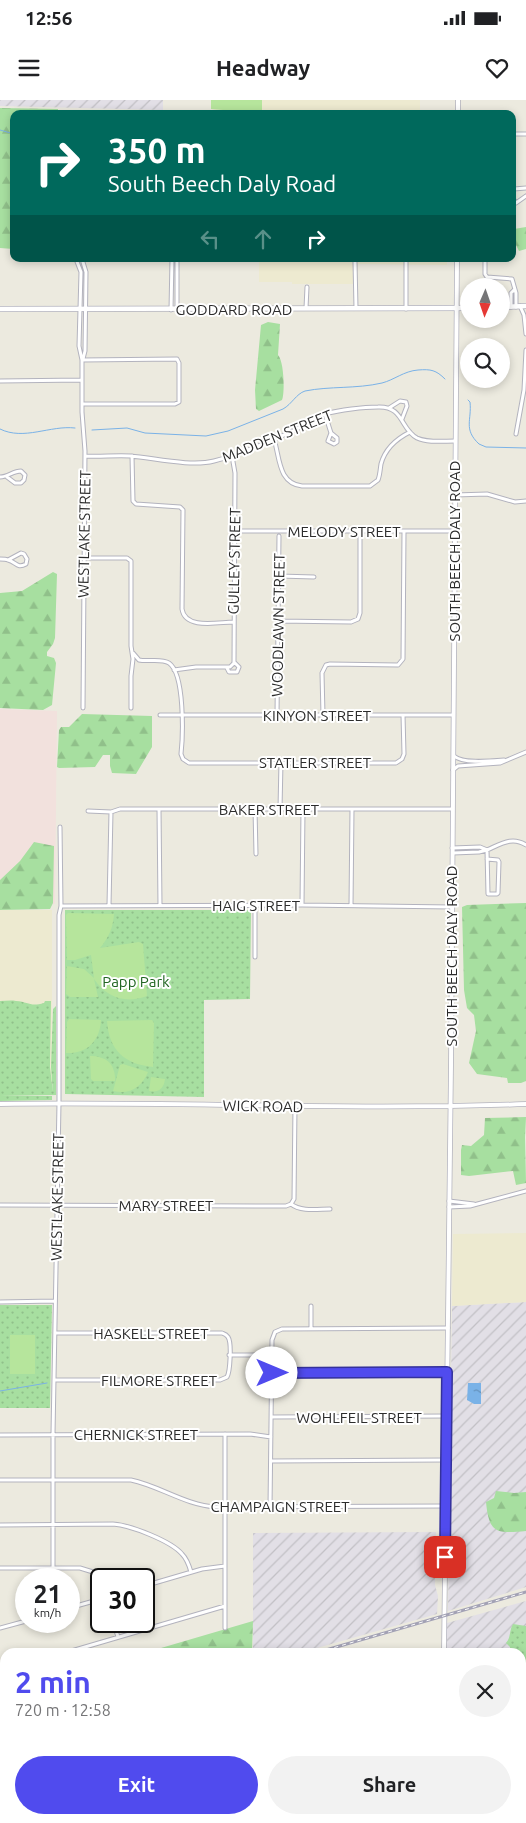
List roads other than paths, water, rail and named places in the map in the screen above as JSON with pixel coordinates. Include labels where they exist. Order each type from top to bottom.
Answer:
[{"type":"main road","points":[[510,307],[526,306]]},
{"type":"main road","name":"GODDARD ROAD","points":[[0,309],[460,308]]},
{"type":"street","points":[[77,262],[80,269],[83,310]]},
{"type":"street","points":[[83,262],[86,272],[83,310]]},
{"type":"street","points":[[172,262],[174,310]]},
{"type":"street","points":[[174,310],[177,262]]},
{"type":"street","points":[[356,262],[356,309]]},
{"type":"street","points":[[406,262],[406,309]]},
{"type":"street","name":"SOUTH BEECH DALY ROAD","points":[[444,1648],[457,262]]},
{"type":"street","points":[[486,262],[485,274],[487,277],[491,279],[510,278],[513,281],[514,290],[511,293],[516,307],[524,315],[526,334]]},
{"type":"street","points":[[306,309],[307,287]]},
{"type":"street","name":"WESTLAKE STREET","points":[[83,310],[79,346],[82,360],[85,456],[83,708]]},
{"type":"street","points":[[516,434],[524,390],[526,350]]},
{"type":"street","points":[[82,360],[176,359],[179,363],[178,403],[82,404]]},
{"type":"street","points":[[0,381],[82,380]]},
{"type":"street","name":"MADDEN STREET","points":[[85,456],[132,456],[204,463],[232,456],[274,439],[325,414],[376,407],[389,408],[400,401],[406,402],[407,406],[402,419]]},
{"type":"street","points":[[389,408],[398,414],[410,432],[416,437],[425,440],[455,440]]},
{"type":"street","points":[[325,414],[331,433]]},
{"type":"street","points":[[274,439],[283,474],[293,484],[302,486],[370,486],[378,480],[382,462],[388,449],[397,440],[410,432]]},
{"type":"street","points":[[132,456],[132,500],[134,503],[180,507],[182,509],[182,609],[185,617],[195,622],[233,622]]},
{"type":"street","name":"GULLEY STREET","points":[[232,456],[235,473],[233,664]]},
{"type":"street","points":[[0,477],[6,477],[16,471],[21,471],[24,480],[21,483],[15,483],[6,477]]},
{"type":"street","points":[[454,495],[486,494],[515,502],[526,502]]},
{"type":"street","name":"MELODY STREET","points":[[234,531],[454,532]]},
{"type":"street","points":[[278,621],[351,622],[358,619],[360,613],[360,532]]},
{"type":"street","points":[[323,715],[322,673],[326,665],[398,665],[403,659],[404,532]]},
{"type":"street","name":"WOODLAWN STREET","points":[[277,715],[279,536]]},
{"type":"street","points":[[0,559],[8,560],[21,566],[26,564],[27,559],[21,553],[8,560]]},
{"type":"street","points":[[84,558],[130,560],[132,563],[131,646],[133,653],[136,659],[142,661],[167,662],[174,670],[180,692],[182,715]]},
{"type":"street","points":[[279,576],[314,577]]},
{"type":"street","points":[[131,708],[133,653]]},
{"type":"street","points":[[174,670],[196,667],[227,667],[233,664],[239,667],[237,672],[229,672],[227,667]]},
{"type":"street","name":"KINYON STREET","points":[[160,715],[453,715]]},
{"type":"street","name":"STATLER STREET","points":[[182,715],[181,754],[183,759],[191,763],[398,762],[404,754],[403,715]]},
{"type":"street","points":[[453,770],[458,766],[493,764],[526,752]]},
{"type":"street","points":[[453,756],[459,760],[466,761],[507,760]]},
{"type":"street","points":[[280,809],[281,762]]},
{"type":"street","name":"BAKER STREET","points":[[88,810],[111,812],[120,809],[452,809]]},
{"type":"street","points":[[159,809],[160,906]]},
{"type":"street","points":[[255,809],[256,854]]},
{"type":"street","points":[[302,905],[303,809]]},
{"type":"street","points":[[352,809],[352,906]]},
{"type":"street","points":[[109,905],[111,812]]},
{"type":"street","name":"WESTLAKE STREET","points":[[54,1568],[53,1434],[59,1103],[60,827]]},
{"type":"street","points":[[452,853],[479,852],[508,841],[526,845]]},
{"type":"street","points":[[452,848],[485,847],[487,850]]},
{"type":"street","points":[[487,850],[487,859],[488,894],[497,894],[499,862],[498,860],[487,859]]},
{"type":"street","name":"HAIG STREET","points":[[61,906],[302,905],[452,907]]},
{"type":"street","points":[[255,906],[255,957]]},
{"type":"street","name":"WICK ROAD","points":[[0,1104],[450,1107],[526,1104]]},
{"type":"street","points":[[291,1204],[294,1199],[295,1106]]},
{"type":"street","points":[[449,1207],[477,1205],[526,1191]]},
{"type":"street","points":[[449,1201],[477,1205]]},
{"type":"street","name":"MARY STREET","points":[[0,1205],[286,1206],[291,1204],[295,1208],[330,1209]]},
{"type":"street","points":[[0,1302],[55,1301]]},
{"type":"street","points":[[311,1306],[311,1329]]},
{"type":"street","points":[[270,1507],[272,1338],[275,1332],[282,1329],[448,1328]]},
{"type":"street","name":"HASKELL STREET","points":[[55,1333],[222,1333],[229,1339],[229,1355]]},
{"type":"street","name":"FILMORE STREET","points":[[54,1380],[220,1380],[225,1379],[229,1373],[229,1355],[272,1355]]},
{"type":"street","points":[[272,1373],[447,1372]]},
{"type":"street","name":"WOHLFEIL STREET","points":[[272,1417],[446,1416]]},
{"type":"street","points":[[225,1434],[225,1628]]},
{"type":"street","name":"CHERNICK STREET","points":[[0,1435],[250,1434],[271,1437]]},
{"type":"street","points":[[271,1461],[446,1460]]},
{"type":"street","name":"CHAMPAIGN STREET","points":[[0,1480],[130,1480],[149,1485],[193,1504],[225,1507],[445,1506]]},
{"type":"street","points":[[0,1525],[113,1524],[133,1528],[180,1551],[187,1560],[191,1572]]},
{"type":"street","points":[[155,1583],[209,1567],[225,1566]]},
{"type":"street","points":[[0,1568],[15,1568]]},
{"type":"street","points":[[82,1648],[225,1606]]},
{"type":"street","points":[[0,1628],[15,1624]]},
{"type":"street","points":[[117,1633],[118,1638]]},
{"type":"water","points":[[468,1383],[481,1383],[481,1404],[474,1404],[467,1400]]},
{"type":"waterway","points":[[0,130],[10,133]]},
{"type":"waterway","points":[[92,430],[127,428],[145,433],[206,436],[228,431],[283,409],[305,391],[372,385],[418,370],[433,371],[445,379]]},
{"type":"waterway","points":[[468,400],[470,402],[469,424],[471,434],[479,444],[486,447],[526,448]]},
{"type":"waterway","points":[[0,429],[9,432],[28,433],[75,428]]},
{"type":"waterway","points":[[0,1391],[47,1383]]},
{"type":"railway","points":[[333,1648],[526,1592]]},
{"type":"park label","name":"Papp Park","points":[[136,981]]}]
